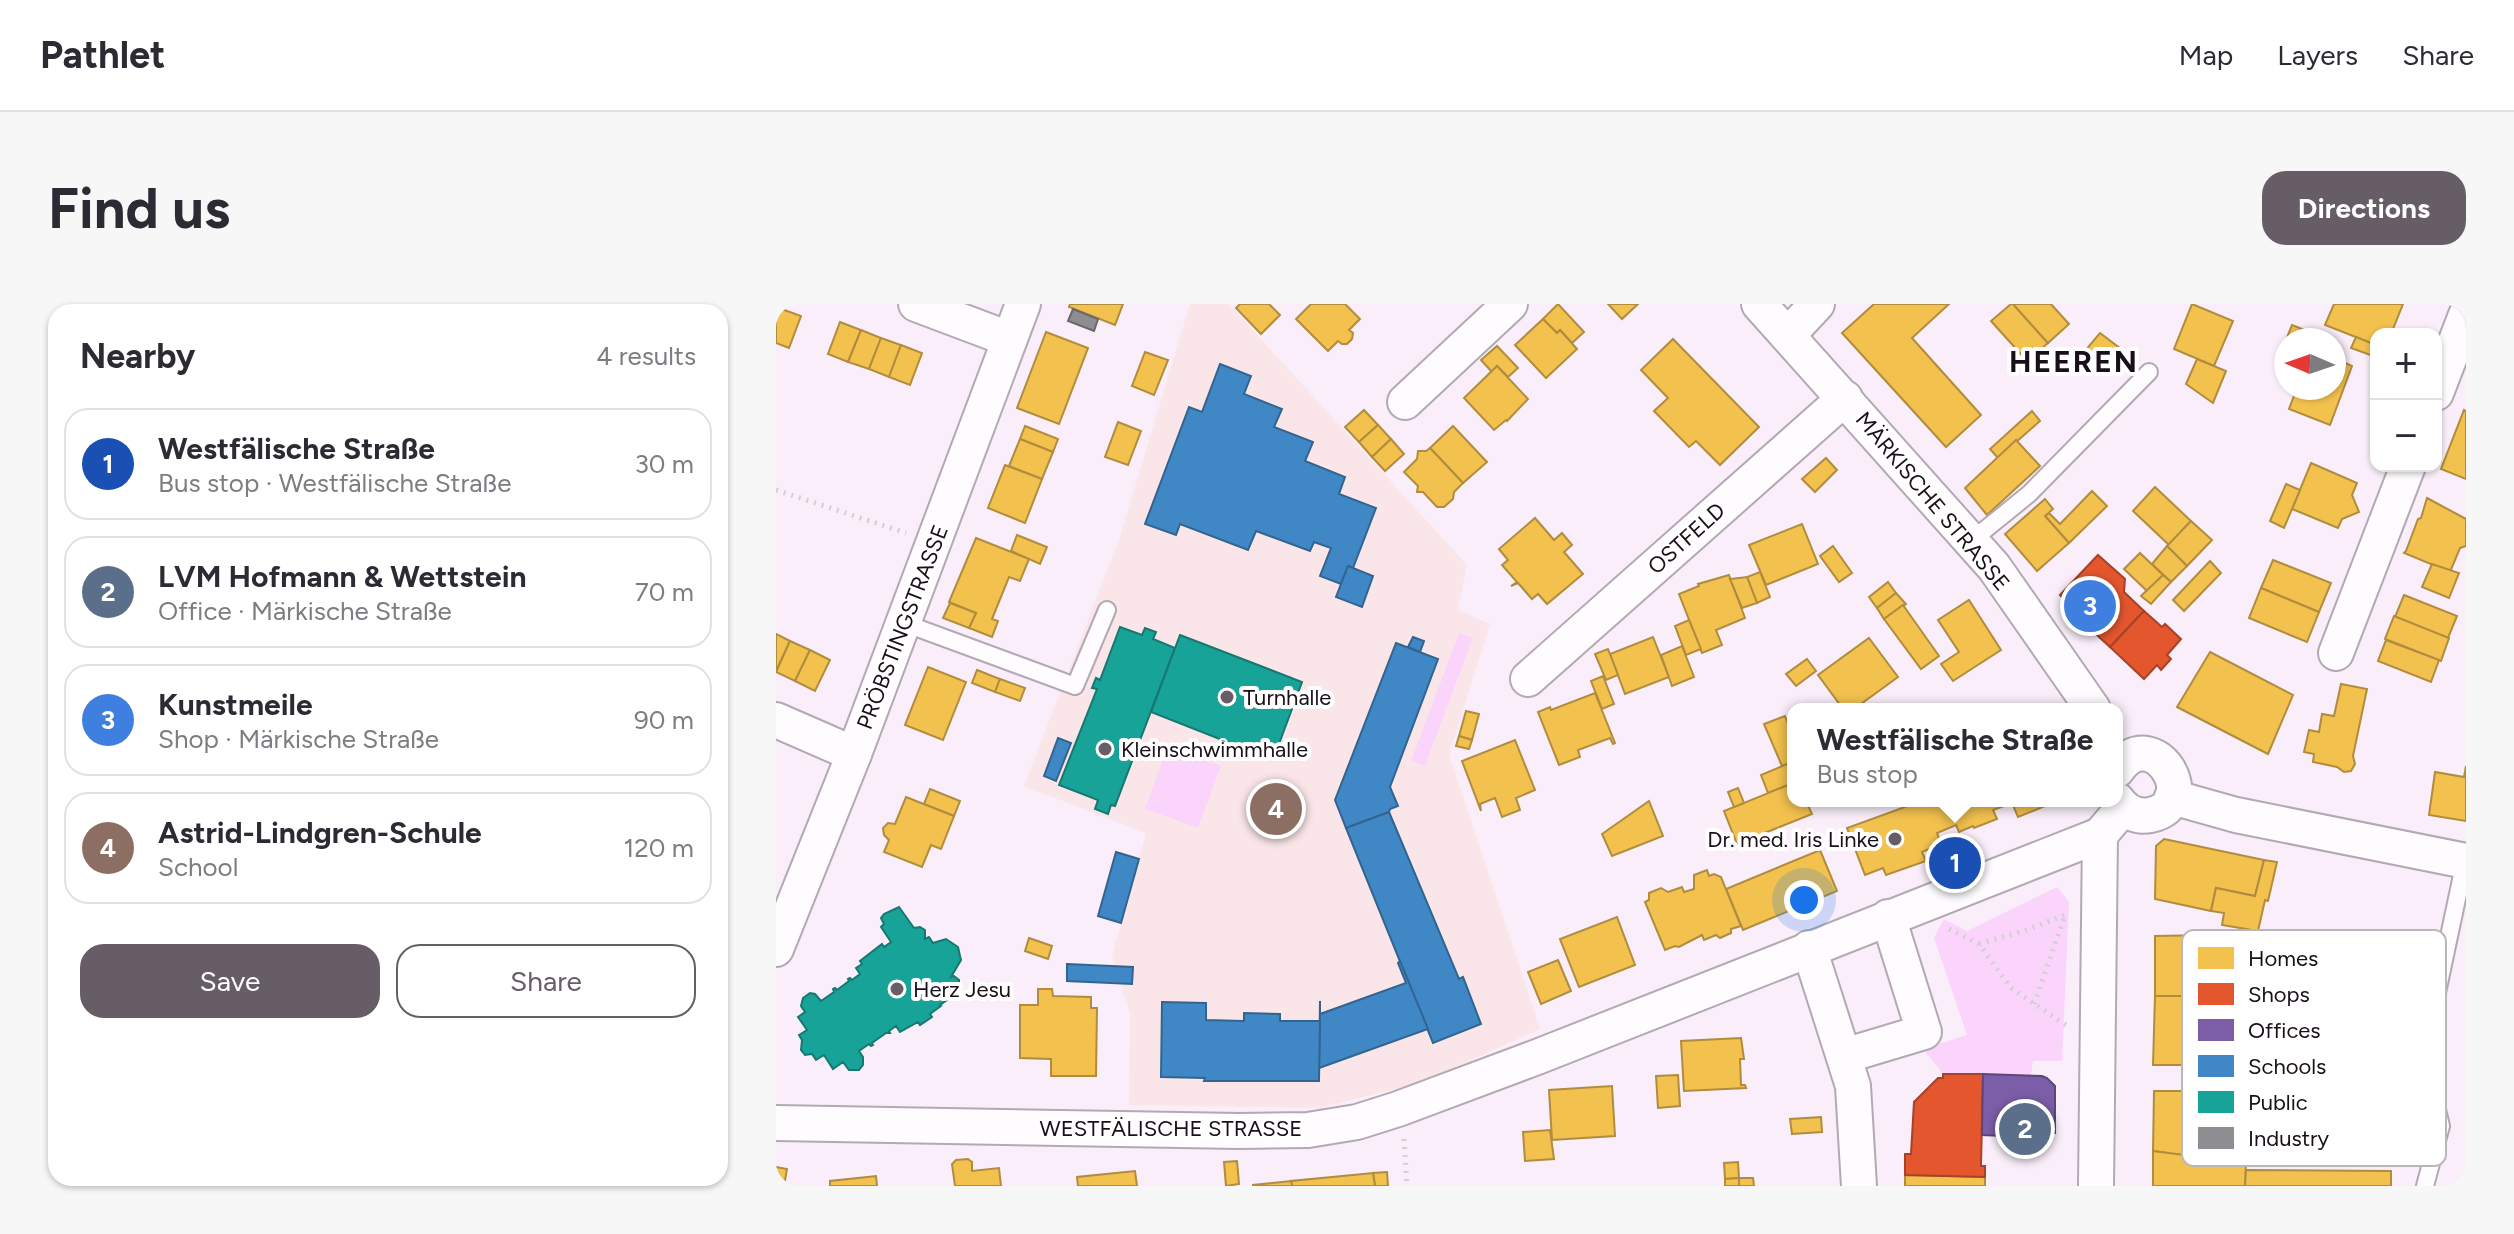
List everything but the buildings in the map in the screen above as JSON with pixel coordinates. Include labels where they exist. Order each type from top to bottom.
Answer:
[{"type":"street","points":[[916,304],[1009,339]]},
{"type":"street","name":"PRÖBSTINGSTRASSE","points":[[776,949],[854,754],[1023,304]]},
{"type":"street","points":[[1405,402],[1510,304]]},
{"type":"street","name":"MÄRKISCHE STRASSE","points":[[1759,304],[1994,567],[2089,703]]},
{"type":"street","points":[[1788,335],[1817,304]]},
{"type":"street","points":[[2442,377],[2466,315]]},
{"type":"street","name":"OSTFELD","points":[[1528,679],[1845,398]]},
{"type":"street","points":[[2336,653],[2406,472]]},
{"type":"street","points":[[776,720],[854,754]]},
{"type":"street","points":[[2123,757],[2153,756],[2164,762],[2171,772],[2174,785],[2172,797],[2156,814],[2133,814],[2123,806]]},
{"type":"street","points":[[2172,797],[2251,818],[2465,861]]},
{"type":"street","name":"WESTFÄLISCHE STRASSE","points":[[776,1123],[1239,1131],[1308,1130],[1357,1122],[1537,1057],[2100,835],[2118,807]]},
{"type":"street","points":[[2096,1186],[2100,835]]},
{"type":"street","points":[[1844,1056],[1924,1032],[1888,917]]},
{"type":"street","points":[[1809,948],[1853,1086],[1859,1186]]},
{"type":"lane","points":[[1971,541],[2029,494],[2149,372]]},
{"type":"lane","points":[[904,623],[1075,686],[1107,610]]},
{"type":"lane","points":[[2446,950],[2465,861]]},
{"type":"lane","points":[[2425,1186],[2430,1166]]},
{"type":"path","points":[[776,490],[934,542]]},
{"type":"path","points":[[1921,904],[1944,926],[1979,944],[2011,988],[2034,1004],[2066,1025],[2098,1026]]},
{"type":"path","points":[[1979,944],[2024,931],[2065,914],[2034,1004]]},
{"type":"path","points":[[1398,1109],[1404,1139],[1407,1186]]},
{"type":"shaded area","points":[[1190,304],[1229,304],[1467,565],[1458,610],[1490,624],[1449,754],[1540,1029],[1421,1083],[1318,1108],[1129,1105],[1130,1014],[1112,956],[1146,833],[1024,786],[1119,540]]},
{"type":"shaded area","points":[[1459,633],[1473,638],[1425,766],[1411,761]]},
{"type":"shaded area","points":[[1168,746],[1221,766],[1198,828],[1145,809]]},
{"type":"shaded area","points":[[2057,887],[2069,902],[2062,1061],[2033,1061],[2031,1075],[1943,1074],[1923,1049],[1967,1035],[1934,938],[1944,919],[1967,931]]},
{"type":"place","name":"Kunstmeile","points":[[2090,606]]},
{"type":"place","name":"Turnhalle","points":[[1227,697]]},
{"type":"place","name":"Kleinschwimmhalle","points":[[1105,749]]},
{"type":"place","name":"Astrid-Lindgren-Schule","points":[[1276,809]]},
{"type":"place","name":"Dr. med. Iris Linke","points":[[1895,839]]},
{"type":"place","name":"Westfälische Straße","points":[[1955,863]]},
{"type":"place","name":"Herz Jesu","points":[[897,989]]},
{"type":"place","name":"LVM Hofmann & Wettstein","points":[[2025,1129]]},
{"type":"district","name":"HEEREN","points":[[2074,362]]}]
